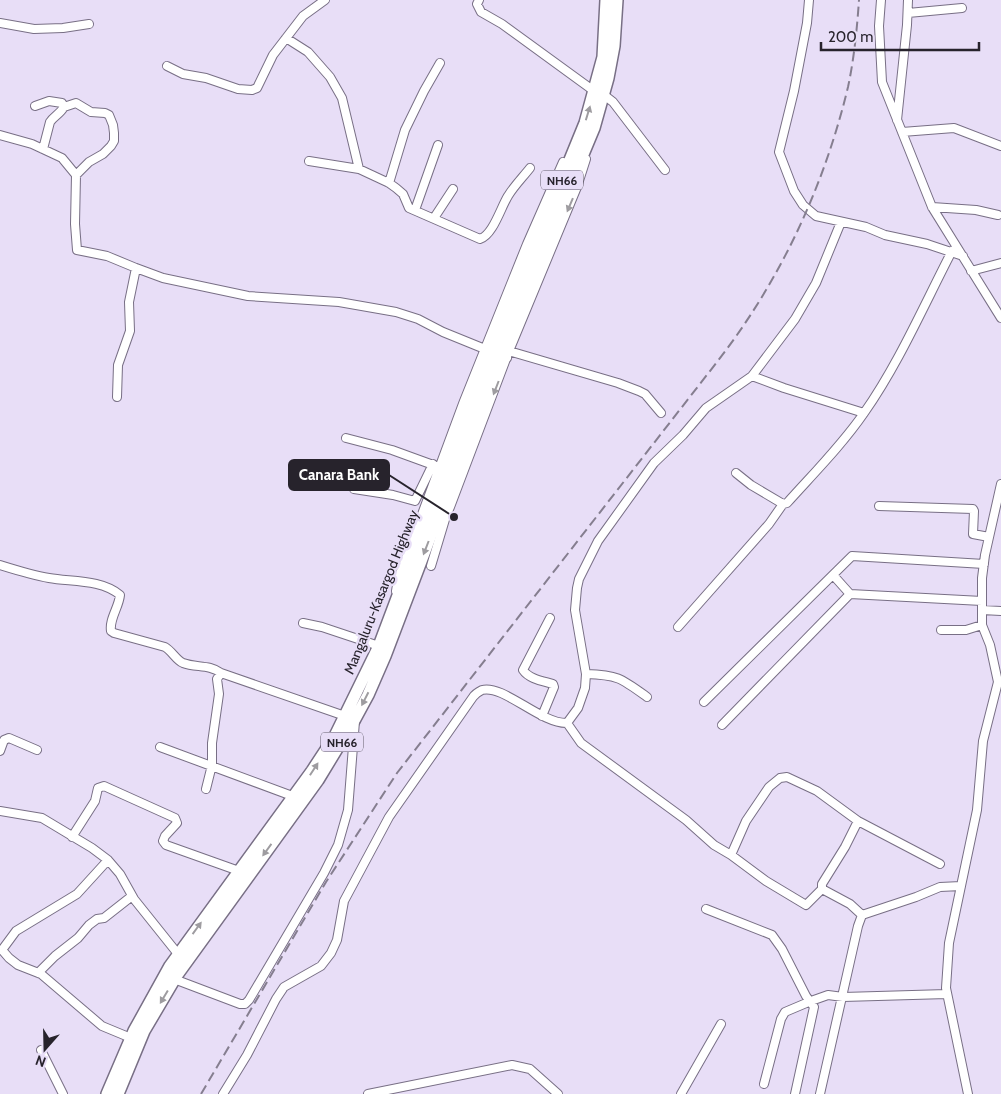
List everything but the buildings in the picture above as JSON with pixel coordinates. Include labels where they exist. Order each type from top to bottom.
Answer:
[{"type":"highway","name":"Mangaluru-Kasargod Highway","points":[[599,93],[606,0]]},
{"type":"highway","name":"Mangaluru-Kasargod Highway","points":[[118,1094],[144,1031],[174,980],[318,780],[350,718],[584,140],[614,46],[617,0]]},
{"type":"highway","name":"Mangaluru-Kasargod Highway","points":[[107,1094],[147,1006],[178,954],[295,797],[335,736],[368,694],[385,656],[436,523],[498,353]]},
{"type":"street","points":[[167,66],[183,74],[206,78],[238,89],[252,90],[257,88],[273,55],[303,16],[325,0]]},
{"type":"street","points":[[479,0],[477,4],[481,12],[502,24],[613,102],[665,170]]},
{"type":"street","points":[[809,0],[807,24],[794,91],[779,152],[794,191],[803,204],[816,216],[866,227],[885,235],[952,251],[963,256]]},
{"type":"street","points":[[881,0],[878,26],[882,82],[932,207],[1001,318]]},
{"type":"street","points":[[897,121],[908,0]]},
{"type":"street","points":[[908,13],[962,8]]},
{"type":"street","points":[[0,23],[34,28],[63,28],[89,24]]},
{"type":"street","points":[[286,38],[308,52],[330,77],[342,98],[359,169]]},
{"type":"street","points":[[389,183],[405,130],[440,63]]},
{"type":"street","points":[[35,106],[49,101],[62,103],[64,107]]},
{"type":"street","points":[[43,149],[50,122],[64,107],[76,104],[92,112],[109,115],[114,125],[114,141],[103,154],[89,162],[76,175]]},
{"type":"street","points":[[902,132],[954,128],[1001,146]]},
{"type":"street","points":[[0,135],[32,144],[62,158],[76,175],[75,224],[78,250],[107,256],[163,278],[248,296],[339,302],[396,312],[418,319],[444,332],[498,353],[639,391],[661,413]]},
{"type":"street","points":[[431,566],[498,353],[527,244],[570,149],[584,140]]},
{"type":"street","points":[[415,210],[438,145]]},
{"type":"street","points":[[309,161],[359,169],[389,183],[403,194],[409,208],[480,239],[484,238],[494,224],[508,196],[530,168]]},
{"type":"street","points":[[434,218],[453,189]]},
{"type":"street","points":[[932,207],[976,210],[998,216]]},
{"type":"street","points":[[568,723],[578,708],[585,688],[586,674],[577,627],[575,604],[579,579],[598,541],[654,463],[683,435],[706,408],[752,376],[795,319],[816,283],[840,222]]},
{"type":"street","points":[[678,627],[864,413],[895,361],[952,251]]},
{"type":"street","points":[[971,272],[1001,263]]},
{"type":"street","points":[[116,397],[118,365],[130,331],[129,302],[136,268]]},
{"type":"street","points":[[354,489],[393,495],[415,501],[498,353]]},
{"type":"street","points":[[752,376],[864,413]]},
{"type":"street","points":[[346,438],[392,450],[436,466]]},
{"type":"street","points":[[393,608],[398,579],[436,466]]},
{"type":"street","points":[[736,473],[751,485],[783,504]]},
{"type":"street","points":[[968,1094],[946,988],[949,943],[977,810],[983,741],[999,684],[992,654],[982,625],[982,578],[1001,484]]},
{"type":"street","points":[[879,506],[973,510],[973,534],[989,537]]},
{"type":"street","points":[[436,523],[447,514]]},
{"type":"street","points":[[704,702],[852,556],[984,564]]},
{"type":"street","points":[[0,565],[42,576],[100,585],[120,595],[110,631],[165,647],[171,650],[179,661],[186,664],[204,665],[221,673],[350,718],[348,810],[338,845],[324,873],[249,1000],[246,1004],[240,1004],[174,980]]},
{"type":"street","points":[[833,575],[850,594],[982,601]]},
{"type":"street","points":[[722,725],[850,594]]},
{"type":"street","points":[[982,610],[1001,611]]},
{"type":"street","points":[[542,716],[554,687],[553,684],[525,674],[523,670],[550,618]]},
{"type":"street","points":[[303,623],[322,627],[379,646]]},
{"type":"street","points":[[941,630],[966,630],[982,625]]},
{"type":"street","points":[[992,654],[1001,654]]},
{"type":"street","points":[[206,789],[212,766],[212,743],[220,694],[217,679],[221,673]]},
{"type":"street","points":[[586,674],[610,675],[621,678],[647,697]]},
{"type":"street","points":[[223,1094],[247,1056],[284,987],[321,966],[331,953],[337,940],[344,901],[388,817],[473,697],[483,690],[492,690],[503,694],[542,716],[556,722],[568,723]]},
{"type":"street","points":[[568,723],[581,743],[686,820],[714,845],[766,881],[806,905],[822,889],[822,884],[845,847],[858,821]]},
{"type":"street","points":[[0,751],[4,740],[9,738],[37,750]]},
{"type":"street","points":[[160,747],[295,797]]},
{"type":"street","points":[[731,855],[746,821],[772,783],[780,778],[787,777],[801,782],[836,804],[858,821],[940,864]]},
{"type":"street","points":[[72,837],[95,801],[98,788],[104,786],[174,817],[176,823],[163,838],[166,845],[239,871]]},
{"type":"street","points":[[0,811],[42,818],[92,848],[108,860],[120,874],[132,896],[178,954]]},
{"type":"street","points":[[108,860],[77,894],[16,931],[2,950],[18,965],[38,973],[102,1026],[131,1038]]},
{"type":"street","points":[[862,915],[940,887],[961,886]]},
{"type":"street","points":[[822,889],[850,904],[862,915]]},
{"type":"street","points":[[38,973],[55,956],[78,938],[89,925],[97,919],[104,918],[132,896]]},
{"type":"street","points":[[706,909],[772,934],[814,1007],[795,1094]]},
{"type":"street","points":[[820,1094],[862,915]]},
{"type":"street","points":[[764,1084],[781,1019],[785,1012],[828,995],[843,997],[947,994]]},
{"type":"street","points":[[681,1094],[721,1024]]},
{"type":"street","points":[[41,1050],[63,1094]]},
{"type":"street","points":[[368,1094],[512,1065],[530,1069],[558,1094]]},
{"type":"railway","points":[[201,1094],[326,882],[397,773],[717,362],[761,299],[797,232],[813,197],[826,161],[848,87],[855,44],[859,0]]},
{"type":"place","name":"Canara Bank","points":[[454,517]]}]
